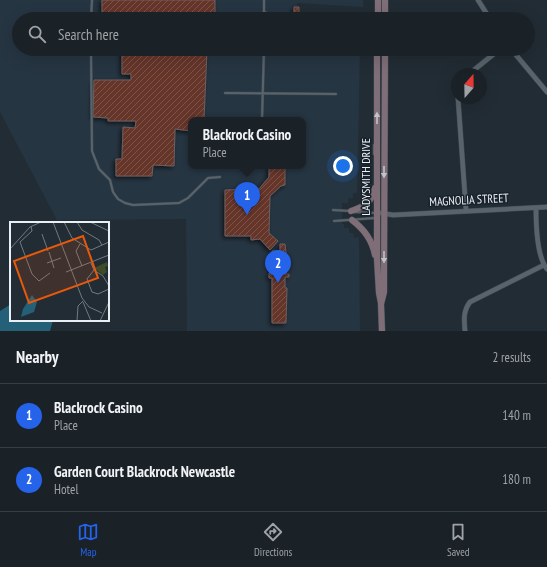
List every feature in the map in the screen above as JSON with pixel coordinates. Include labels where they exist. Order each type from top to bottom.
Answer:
[{"type":"street","points":[[378,0],[378,12]]},
{"type":"street","points":[[385,0],[385,12]]},
{"type":"street","points":[[478,0],[486,12]]},
{"type":"street","name":"LADYSMITH DRIVE","points":[[377,56],[378,272],[379,293],[382,304]]},
{"type":"street","name":"LADYSMITH DRIVE","points":[[382,331],[382,304],[384,292],[385,56]]},
{"type":"street","points":[[476,68],[491,56]]},
{"type":"street","points":[[517,56],[547,92]]},
{"type":"street","points":[[458,104],[466,210]]},
{"type":"street","points":[[350,211],[366,204],[372,197],[377,173]]},
{"type":"street","name":"MAGNOLIA STREET","points":[[384,215],[547,207]]},
{"type":"street","points":[[465,331],[465,309],[470,302],[545,267],[538,235],[536,208]]},
{"type":"street","points":[[377,215],[384,215]]},
{"type":"street","points":[[352,220],[362,228],[368,236],[374,251],[378,272]]},
{"type":"lane","points":[[91,12],[92,0]]},
{"type":"lane","points":[[264,0],[264,12]]},
{"type":"lane","points":[[91,56],[92,151],[99,169],[110,180],[113,192],[118,199],[133,205],[179,203],[188,198],[208,178],[220,177]]},
{"type":"lane","points":[[262,117],[264,56]]},
{"type":"lane","points":[[225,93],[336,94]]},
{"type":"lane","points":[[333,210],[377,215]]},
{"type":"lane","points":[[334,222],[377,215]]},
{"type":"shaded area","points":[[0,0],[363,0],[363,7],[297,3],[299,12],[12,12],[12,56],[360,56],[357,193],[353,193],[353,198],[348,198],[348,203],[342,203],[342,224],[344,224],[344,228],[349,228],[349,233],[353,233],[354,238],[359,237],[360,331],[187,331],[186,219],[57,220],[0,112]]},
{"type":"water","points":[[10,305],[10,321],[53,321],[50,331],[0,331],[0,311]]},
{"type":"building","points":[[102,0],[215,0],[215,12],[102,12]]},
{"type":"building","points":[[294,7],[299,7],[299,12],[294,12]]},
{"type":"building","points":[[122,56],[207,56],[204,117],[188,117],[188,131],[175,129],[174,166],[153,165],[152,176],[116,176],[116,159],[122,159],[123,127],[135,128],[136,121],[108,121],[108,118],[93,117],[94,80],[131,80],[131,74],[122,74]]},
{"type":"building","points":[[269,169],[285,169],[285,185],[281,186],[270,196],[269,233],[278,241],[270,250],[260,239],[251,240],[251,236],[225,236],[225,190],[259,189],[269,177]]},
{"type":"building","points":[[280,244],[285,244],[287,262],[285,262],[285,274],[289,274],[289,277],[285,277],[285,288],[287,288],[286,323],[272,323],[272,278],[269,278],[269,273],[272,273],[272,251],[280,251]]},
{"type":"place","name":"Blackrock Casino","points":[[247,215]]},
{"type":"place","name":"Garden Court Blackrock Newcastle","points":[[278,283]]}]
